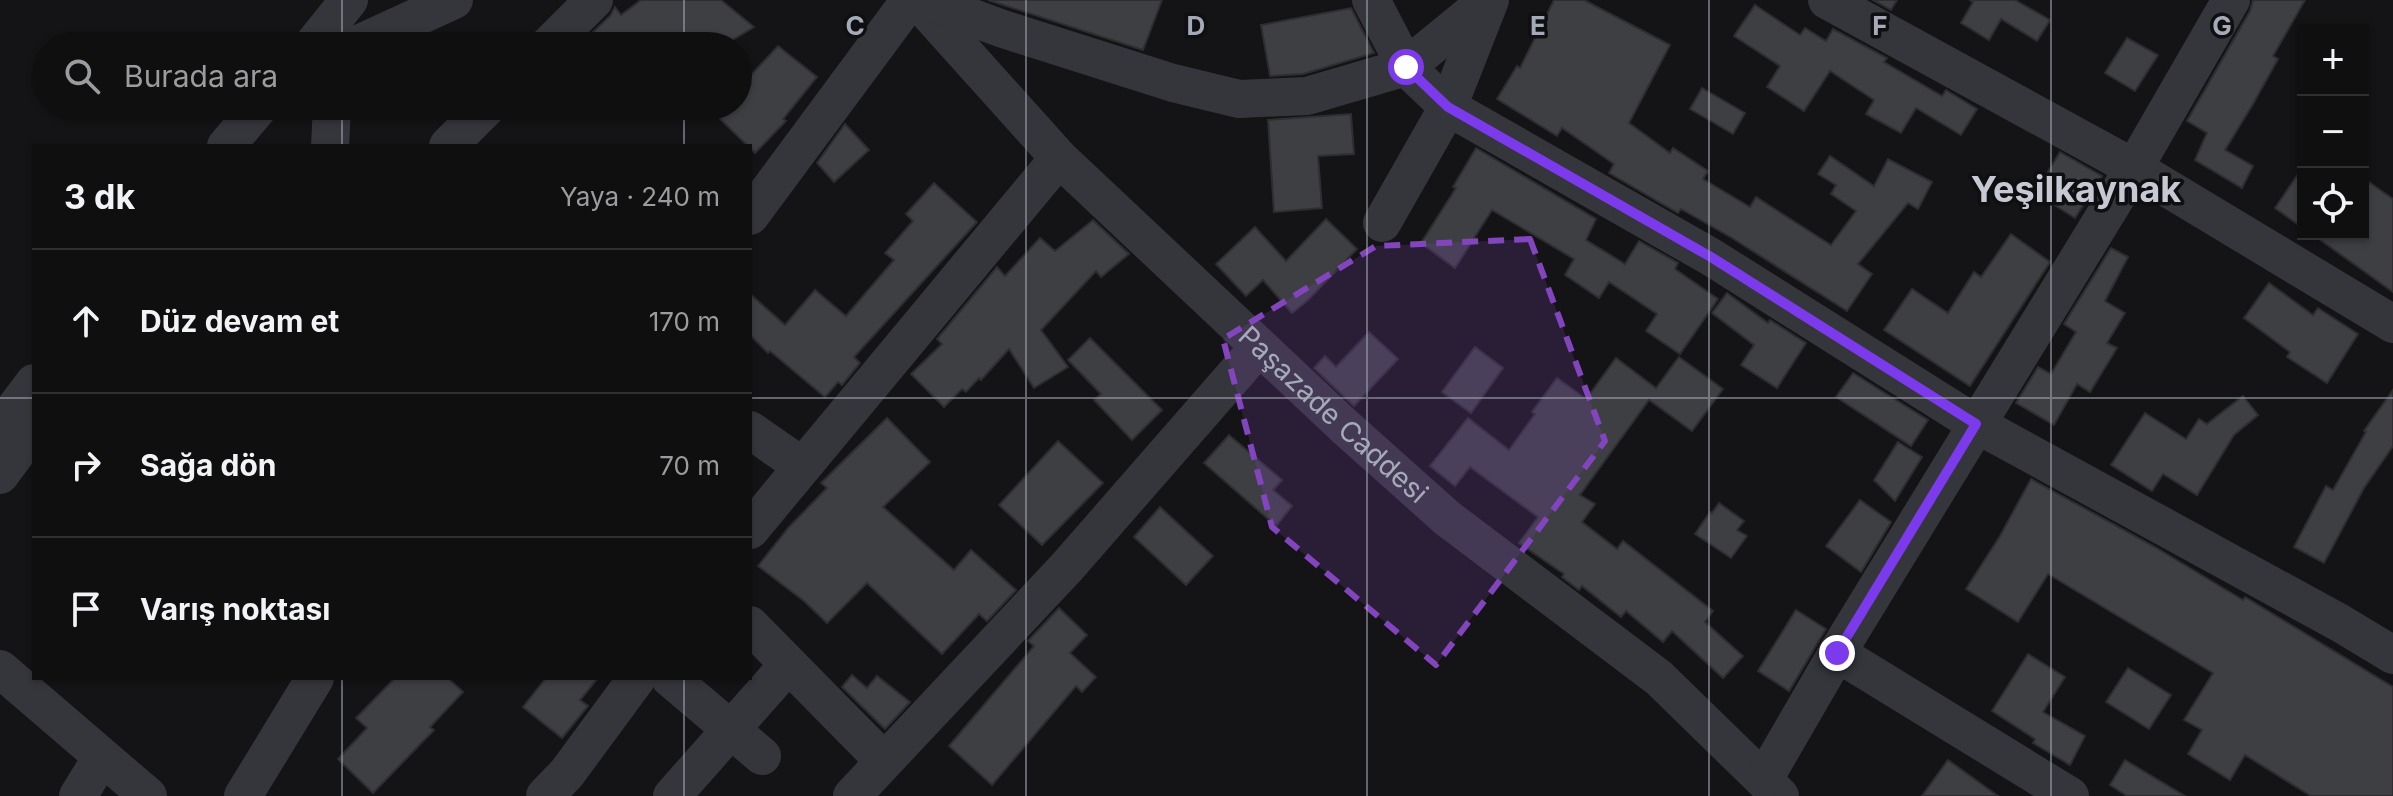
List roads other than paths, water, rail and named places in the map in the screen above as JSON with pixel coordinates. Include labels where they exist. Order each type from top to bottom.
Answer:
[{"type":"street","points":[[323,32],[349,0]]},
{"type":"street","points":[[353,32],[377,0]]},
{"type":"street","points":[[384,32],[454,0]]},
{"type":"street","points":[[562,32],[594,0]]},
{"type":"street","points":[[752,213],[910,0]]},
{"type":"street","name":"Paşazade Caddesi","points":[[917,0],[1059,158],[1259,347],[1447,518],[1659,678],[1772,788]]},
{"type":"street","points":[[924,0],[1003,29],[1173,83],[1239,99],[1307,96],[1406,67],[1489,0]]},
{"type":"street","points":[[1371,0],[1406,67],[1448,107],[1711,257],[1976,424],[2393,655]]},
{"type":"street","points":[[1382,223],[1448,107],[1489,0]]},
{"type":"street","points":[[1827,0],[2134,168],[2393,324]]},
{"type":"street","points":[[1772,788],[1837,653],[2134,168],[2231,0]]},
{"type":"street","points":[[228,144],[248,120]]},
{"type":"street","points":[[258,144],[277,120]]},
{"type":"street","points":[[330,144],[331,120]]},
{"type":"street","points":[[453,144],[475,120]]},
{"type":"street","points":[[752,528],[1059,158]]},
{"type":"street","points":[[852,796],[1067,567],[1259,347]]},
{"type":"street","points":[[0,428],[32,386]]},
{"type":"street","points":[[752,431],[802,466]]},
{"type":"street","points":[[0,475],[32,432]]},
{"type":"street","points":[[752,627],[884,761]]},
{"type":"street","points":[[1837,653],[2070,796]]},
{"type":"street","points":[[672,796],[788,665]]},
{"type":"street","points":[[0,669],[148,796]]},
{"type":"street","points":[[243,796],[314,680]]},
{"type":"street","points":[[545,796],[567,773],[636,680]]},
{"type":"street","points":[[672,680],[762,756]]},
{"type":"street","points":[[78,796],[102,757]]},
{"type":"district","name":"Yeşilkaynak","points":[[2076,189]]}]
